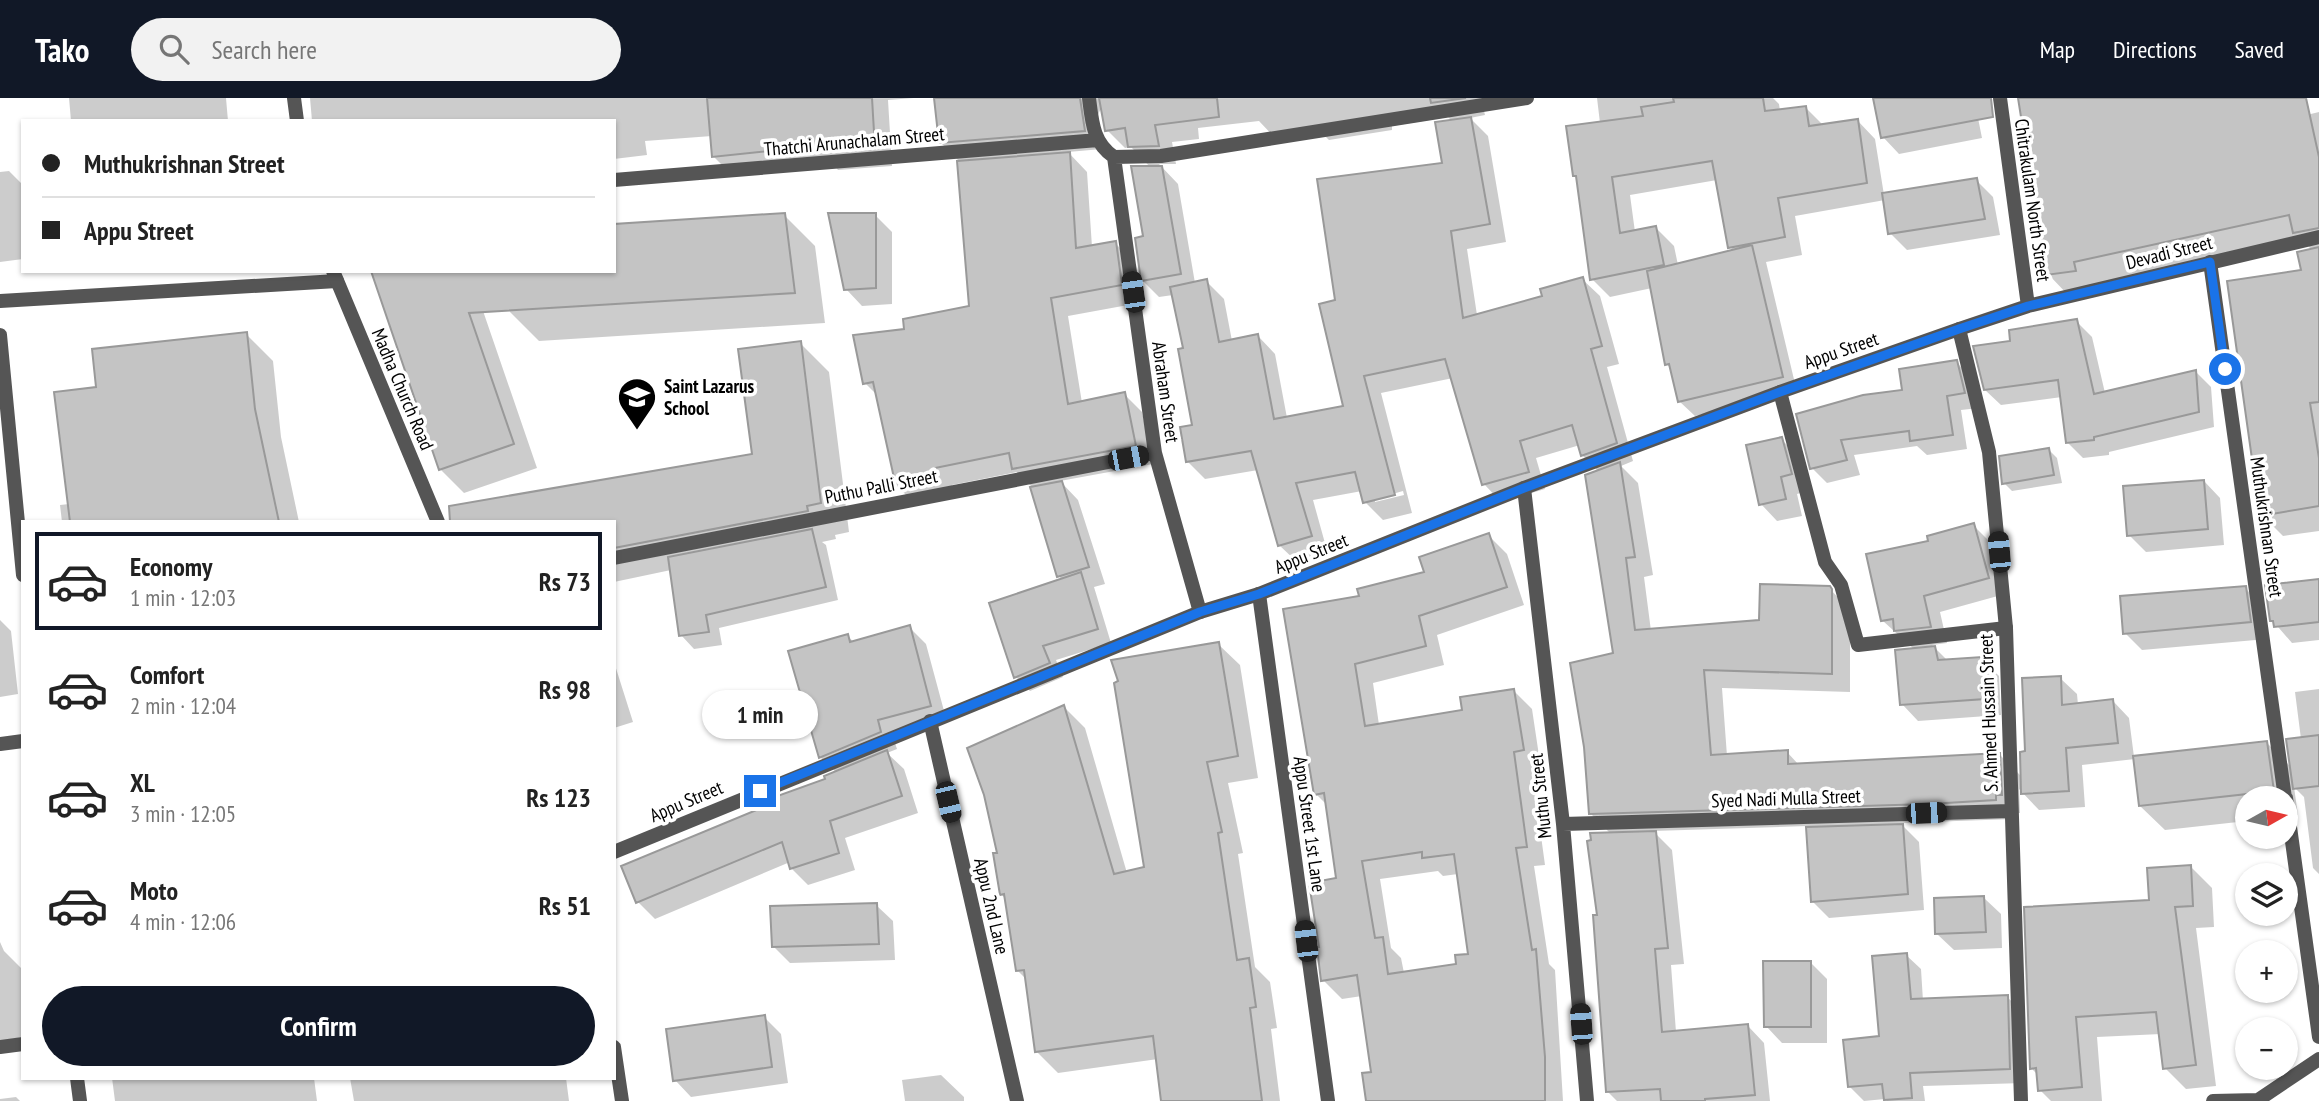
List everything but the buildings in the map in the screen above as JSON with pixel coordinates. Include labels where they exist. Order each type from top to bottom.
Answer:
[{"type":"street","points":[[293,98],[297,119]]},
{"type":"street","points":[[1090,98],[1092,122],[1098,140],[1105,151],[1114,157],[1161,156],[1527,98]]},
{"type":"street","name":"Chitrakulam North Street","points":[[2000,98],[2028,306]]},
{"type":"street","name":"Thatchi Arunachalam Street","points":[[616,180],[1098,140]]},
{"type":"street","name":"Abraham Street","points":[[1114,157],[1155,453],[1200,612]]},
{"type":"street","name":"Devadi Street","points":[[2028,306],[2319,237]]},
{"type":"street","name":"Muthukrishnan Street","points":[[2210,262],[2284,786]]},
{"type":"street","points":[[0,301],[335,276]]},
{"type":"street","name":"Madha Church Road","points":[[335,276],[437,520]]},
{"type":"street","name":"Appu Street","points":[[616,851],[1200,612],[1259,594],[1524,488],[1780,392],[2028,306]]},
{"type":"street","name":"S. Ahmed Hussain Street","points":[[1959,329],[1989,452],[2006,628],[2021,1101]]},
{"type":"street","points":[[0,335],[21,554]]},
{"type":"street","points":[[1780,392],[1825,562],[1841,585],[1858,645],[2006,628]]},
{"type":"street","name":"Puthu Palli Street","points":[[616,558],[1155,453]]},
{"type":"street","name":"Muthu Street","points":[[1524,488],[1563,824],[1587,1101]]},
{"type":"street","name":"Appu Street 1st Lane","points":[[1259,594],[1328,1101]]},
{"type":"street","name":"Appu 2nd Lane","points":[[930,721],[1017,1101]]},
{"type":"street","points":[[0,744],[21,741]]},
{"type":"street","name":"Syed Nadi Mulla Street","points":[[1563,824],[2010,811]]},
{"type":"street","name":"Muthukrishnan Street","points":[[2293,849],[2319,1037]]},
{"type":"street","points":[[0,1047],[21,1044]]},
{"type":"street","points":[[2213,1101],[2258,1100],[2319,1059]]},
{"type":"street","points":[[616,1061],[622,1101]]},
{"type":"street","points":[[77,1080],[80,1101]]},
{"type":"place","name":"Saint Lazarus School","points":[[637,431]]},
{"type":"route","points":[[760,791],[1200,612],[1259,594],[1524,488],[1780,392],[2028,306],[2210,262],[2225,369]]}]
